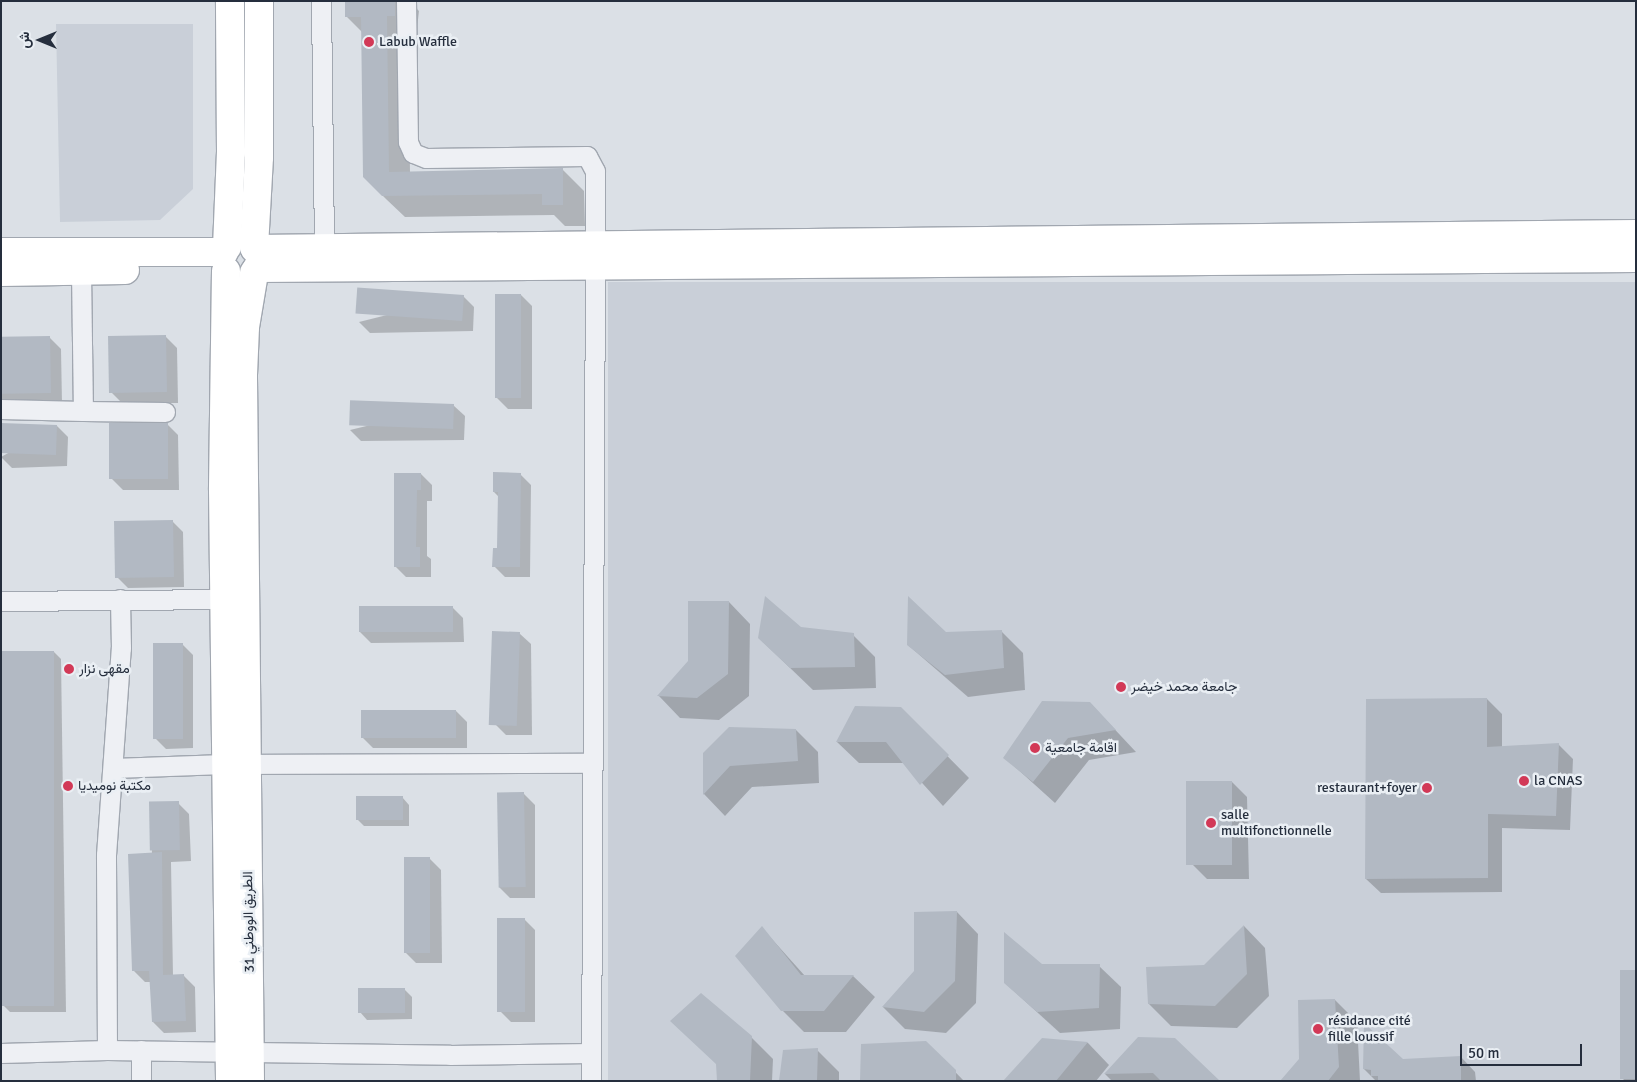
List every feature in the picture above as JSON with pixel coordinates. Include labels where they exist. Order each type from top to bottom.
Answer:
[{"type":"main road","points":[[230,1],[231,152],[225,259],[224,599],[236,764]]},
{"type":"main road","points":[[250,1081],[240,1052],[236,764],[243,375],[245,327],[255,259],[259,157],[259,1]]},
{"type":"main road","points":[[255,259],[595,255],[1636,234]]},
{"type":"main road","points":[[225,259],[238,278],[255,259],[324,248],[950,266],[1636,258]]},
{"type":"main road","points":[[1,252],[225,259]]},
{"type":"main road","points":[[1,272],[81,271],[225,259]]},
{"type":"main road","points":[[230,1081],[240,1052]]},
{"type":"street","points":[[321,1],[324,248]]},
{"type":"street","points":[[406,1],[408,142],[413,153],[426,158],[587,156],[595,171],[591,1081]]},
{"type":"street","points":[[81,271],[83,411]]},
{"type":"street","points":[[1,409],[166,412]]},
{"type":"street","points":[[107,1050],[106,855],[113,768],[120,599]]},
{"type":"street","points":[[1,600],[224,599]]},
{"type":"street","points":[[113,768],[236,764],[592,763]]},
{"type":"street","points":[[1,1053],[141,1050],[450,1055],[591,1053]]},
{"type":"street","points":[[141,1050],[141,1081]]},
{"type":"shaded area","points":[[56,24],[193,24],[193,189],[160,220],[60,222]]},
{"type":"shaded area","name":"جامعة محمد خيضر","points":[[608,282],[1636,282],[1636,1081],[608,1081]]},
{"type":"building","points":[[345,1],[395,1],[395,16],[387,16],[389,172],[563,168],[563,205],[542,205],[542,194],[382,196],[363,177],[361,17],[345,17]]},
{"type":"building","points":[[357,288],[464,295],[462,321],[355,313]]},
{"type":"building","points":[[495,294],[521,294],[521,398],[495,398]]},
{"type":"building","points":[[166,335],[167,392],[109,393],[108,336]]},
{"type":"building","points":[[50,336],[51,393],[2,394],[1,337]]},
{"type":"building","points":[[350,400],[454,404],[453,429],[349,425]]},
{"type":"building","points":[[1,423],[57,425],[56,455],[1,453]]},
{"type":"building","points":[[109,423],[168,423],[168,479],[109,479]]},
{"type":"building","points":[[493,472],[521,473],[520,567],[492,567],[493,548],[497,548],[498,492],[493,492]]},
{"type":"building","points":[[394,473],[421,473],[421,490],[417,490],[416,547],[420,547],[420,567],[394,567]]},
{"type":"building","points":[[173,520],[174,577],[115,578],[114,521]]},
{"type":"building","points":[[765,596],[801,627],[854,633],[855,667],[790,668],[758,638]]},
{"type":"building","points":[[908,596],[946,632],[1002,630],[1004,668],[945,675],[907,645]]},
{"type":"building","points":[[688,601],[729,601],[728,674],[697,698],[657,696],[688,661]]},
{"type":"building","points":[[359,606],[453,606],[453,632],[359,632]]},
{"type":"building","points":[[492,631],[520,632],[517,726],[489,725]]},
{"type":"building","points":[[153,643],[183,643],[183,739],[153,739]]},
{"type":"building","points":[[1,651],[54,651],[54,1006],[1,1006]]},
{"type":"building","name":"restaurant+foyer","points":[[1487,698],[1487,747],[1559,743],[1556,816],[1488,814],[1488,878],[1365,879],[1366,699]]},
{"type":"building","name":"اقامة جامعية","points":[[1042,701],[1090,702],[1116,730],[1068,738],[1033,782],[1003,758]]},
{"type":"building","points":[[855,706],[901,707],[949,755],[920,785],[886,742],[836,742]]},
{"type":"building","points":[[361,710],[456,710],[456,738],[361,738]]},
{"type":"building","points":[[729,727],[796,729],[798,761],[730,766],[703,795],[703,753]]},
{"type":"building","name":"salle multifonctionnelle","points":[[1186,781],[1232,781],[1232,865],[1186,865]]},
{"type":"building","points":[[497,792],[524,792],[526,887],[499,887]]},
{"type":"building","points":[[356,796],[403,796],[403,820],[356,820]]},
{"type":"building","points":[[179,801],[180,850],[150,851],[149,802]]},
{"type":"building","points":[[162,852],[163,975],[184,974],[186,1021],[152,1022],[149,971],[132,971],[128,854]]},
{"type":"building","points":[[404,857],[430,857],[430,953],[404,953]]},
{"type":"building","points":[[957,911],[955,981],[924,1012],[882,1007],[914,971],[914,912]]},
{"type":"building","points":[[497,918],[525,918],[525,1012],[497,1012]]},
{"type":"building","points":[[1244,925],[1247,974],[1215,1006],[1148,1004],[1146,967],[1204,965]]},
{"type":"building","points":[[762,926],[801,975],[854,975],[824,1011],[781,1011],[735,956]]},
{"type":"building","points":[[1004,932],[1042,964],[1100,964],[1099,1008],[1037,1012],[1004,983]]},
{"type":"building","points":[[1620,970],[1636,970],[1636,1079],[1620,1079]]},
{"type":"building","points":[[358,988],[405,988],[405,1013],[358,1013]]},
{"type":"building","points":[[701,993],[752,1036],[750,1081],[717,1081],[716,1064],[670,1021]]},
{"type":"building","name":"résidance cité fille loussif","points":[[1335,999],[1339,1067],[1328,1081],[1280,1081],[1299,1059],[1298,1000]]},
{"type":"building","points":[[1364,1023],[1403,1059],[1461,1056],[1461,1081],[1378,1081],[1378,1076],[1371,1076],[1371,1070],[1363,1069]]},
{"type":"building","points":[[1138,1037],[1175,1038],[1220,1081],[1161,1081],[1153,1073],[1104,1074]]},
{"type":"building","points":[[1042,1038],[1088,1042],[1056,1081],[1003,1081]]},
{"type":"building","points":[[926,1041],[956,1070],[956,1081],[860,1081],[861,1044]]},
{"type":"building","points":[[818,1048],[817,1081],[779,1081],[783,1050]]},
{"type":"place","name":"Labub Waffle","points":[[369,42]]},
{"type":"place","name":"مقهى نزار","points":[[69,669]]},
{"type":"place","name":"جامعة محمد خيضر","points":[[1121,687]]},
{"type":"place","name":"اقامة جامعية","points":[[1035,748]]},
{"type":"place","name":"la CNAS","points":[[1524,781]]},
{"type":"place","name":"مكتبة نوميديا","points":[[68,786]]},
{"type":"place","name":"restaurant+foyer","points":[[1427,788]]},
{"type":"place","name":"salle multifonctionnelle","points":[[1211,823]]},
{"type":"place","name":"résidance cité fille loussif","points":[[1318,1029]]}]
